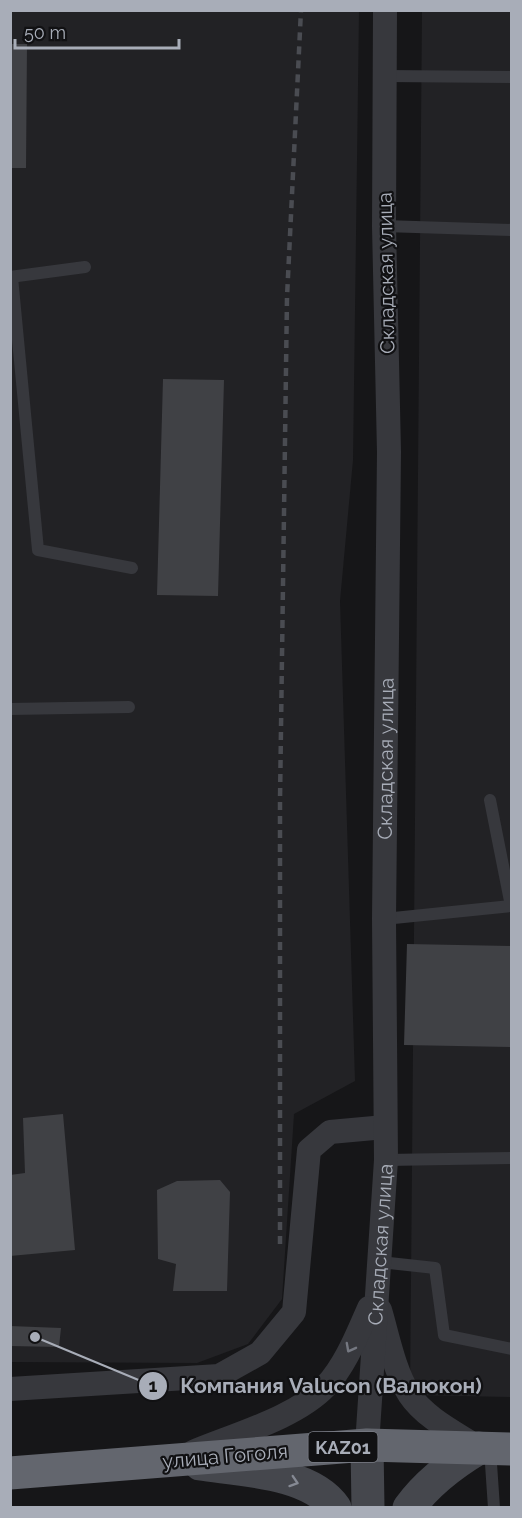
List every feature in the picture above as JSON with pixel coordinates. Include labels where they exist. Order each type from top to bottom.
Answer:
[{"type":"highway","name":"улица Гоголя","points":[[10,1473],[367,1445],[494,1448]]},
{"type":"main road","name":"Складская улица","points":[[367,1445],[368,1508]]},
{"type":"main road","points":[[409,1508],[420,1493],[441,1473],[494,1448]]},
{"type":"main road","points":[[175,1461],[275,1476],[313,1488],[335,1508]]},
{"type":"street","name":"Складская улица","points":[[367,1445],[375,1295],[380,1262],[386,1160],[384,919],[389,452],[384,226],[385,10]]},
{"type":"street","points":[[10,1389],[219,1376],[260,1353],[294,1312],[309,1150],[330,1132],[385,1127]]},
{"type":"street","points":[[375,1295],[403,1382],[410,1395],[424,1410],[494,1448]]},
{"type":"street","points":[[175,1461],[314,1397],[327,1385],[352,1347],[375,1295]]},
{"type":"lane","points":[[385,76],[512,77]]},
{"type":"lane","points":[[384,226],[512,230]]},
{"type":"lane","points":[[85,267],[11,277],[38,550],[132,568]]},
{"type":"lane","points":[[10,709],[129,707]]},
{"type":"lane","points":[[384,919],[511,906],[490,800]]},
{"type":"lane","points":[[386,1160],[512,1158]]},
{"type":"lane","points":[[380,1262],[435,1268],[444,1335],[512,1349]]},
{"type":"lane","points":[[494,1448],[494,1508]]},
{"type":"shaded area","points":[[11,11],[359,11],[353,460],[340,601],[355,1081],[294,1114],[282,1299],[248,1344],[197,1363],[11,1362]]},
{"type":"shaded area","points":[[422,11],[511,11],[511,1397],[410,1395]]},
{"type":"building","points":[[10,44],[27,44],[26,168],[10,168]]},
{"type":"building","points":[[163,379],[224,380],[218,596],[157,595]]},
{"type":"building","points":[[407,944],[512,946],[512,1047],[404,1045]]},
{"type":"building","points":[[63,1114],[75,1250],[10,1256],[10,1175],[25,1173],[23,1118]]},
{"type":"building","points":[[220,1180],[230,1192],[227,1291],[173,1291],[176,1264],[158,1259],[157,1190],[177,1181]]},
{"type":"building","points":[[10,1326],[61,1328],[59,1347],[10,1346]]},
{"type":"railway","points":[[280,1244],[280,801],[287,297],[301,10]]},
{"type":"place","name":"Компания Valucon (Валюкон)","points":[[35,1337]]}]
